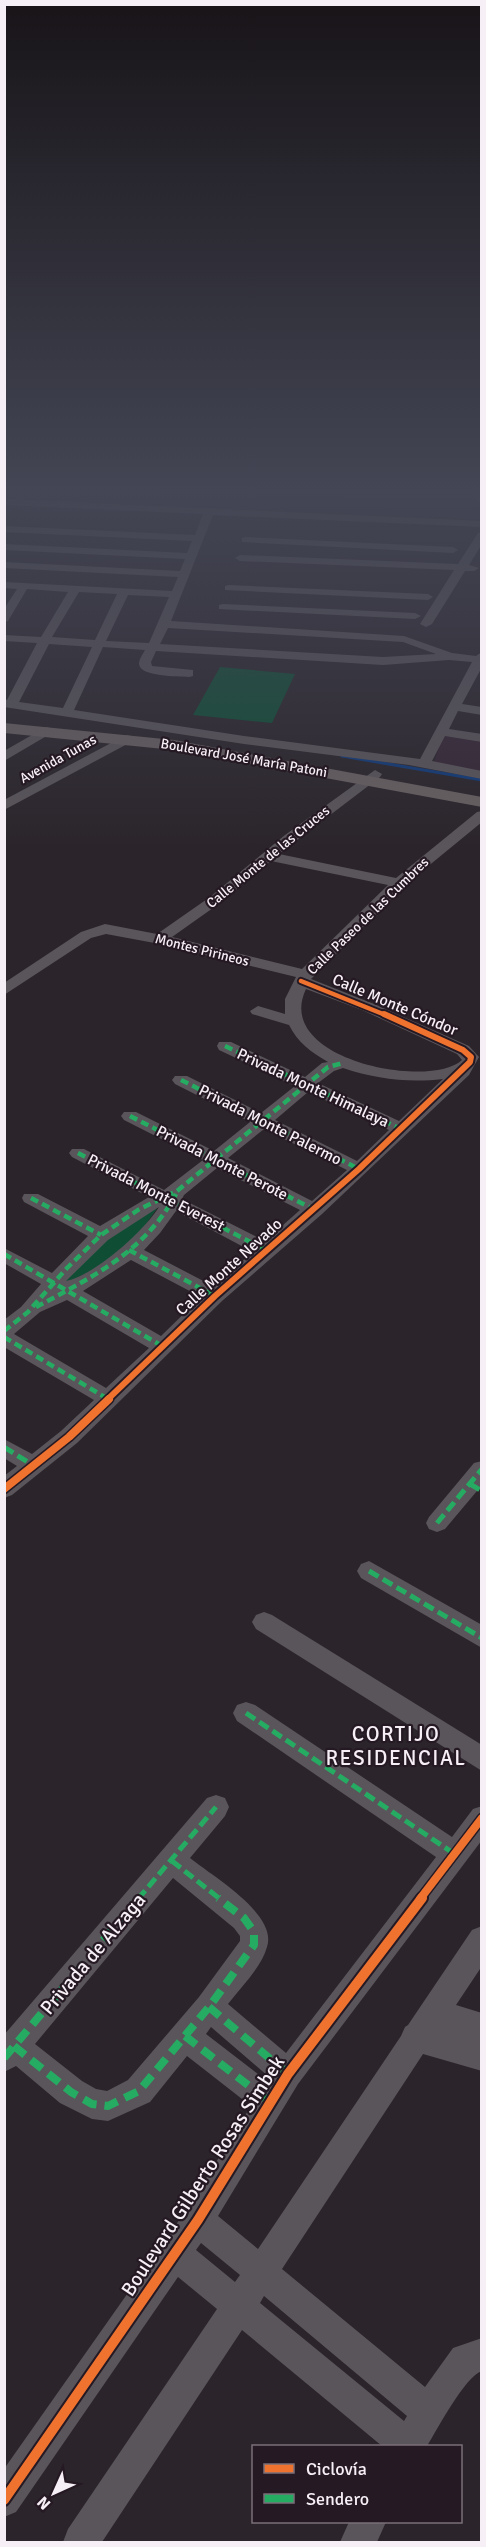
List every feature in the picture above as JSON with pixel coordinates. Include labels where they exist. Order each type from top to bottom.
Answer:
[{"type":"main road","name":"Boulevard José María Patoni","points":[[4,722],[96,722],[170,738],[263,746],[371,777],[482,802]]},
{"type":"main road","name":"Boulevard José María Patoni","points":[[4,728],[126,739],[482,794]]},
{"type":"street","points":[[62,611],[8,703],[67,712],[96,722]]},
{"type":"street","points":[[67,712],[114,611]]},
{"type":"street","points":[[169,611],[145,662],[148,669],[189,673]]},
{"type":"street","points":[[249,611],[414,616]]},
{"type":"street","points":[[426,624],[434,611]]},
{"type":"street","points":[[440,625],[448,611]]},
{"type":"street","points":[[164,624],[404,639],[449,656]]},
{"type":"street","points":[[4,638],[382,661],[449,656],[481,658],[424,764]]},
{"type":"street","points":[[466,684],[482,686]]},
{"type":"street","points":[[454,708],[482,711]]},
{"type":"street","points":[[4,757],[46,731]]},
{"type":"street","points":[[441,732],[482,738]]},
{"type":"street","name":"Avenida Tunas","points":[[4,806],[126,739]]},
{"type":"street","points":[[263,746],[424,764],[482,775]]},
{"type":"street","name":"Calle Monte de las Cruces","points":[[160,939],[215,900],[371,777]]},
{"type":"street","points":[[13,788],[29,793]]},
{"type":"street","name":"Calle Paseo de las Cumbres","points":[[293,1021],[291,1004],[295,989],[303,978],[399,883],[482,814]]},
{"type":"street","points":[[268,856],[399,883]]},
{"type":"street","name":"Montes Pirineos","points":[[4,990],[65,948],[98,930],[114,929],[160,939],[303,978]]},
{"type":"street","name":"Calle Monte Cóndor","points":[[303,978],[463,1050],[471,1057],[466,1066]]},
{"type":"street","points":[[258,1011],[293,1021],[306,1040],[334,1062],[369,1071],[408,1076],[466,1066]]},
{"type":"street","name":"Privada Monte Himalaya","points":[[225,1046],[401,1129]]},
{"type":"street","points":[[60,1288],[77,1257],[101,1235],[138,1210],[171,1196],[334,1062]]},
{"type":"street","name":"Calle Monte Nevado","points":[[4,1489],[69,1437],[214,1296],[359,1169],[466,1066]]},
{"type":"street","points":[[408,1076],[440,1091]]},
{"type":"street","name":"Privada Monte Palermo","points":[[181,1080],[359,1169]]},
{"type":"street","name":"Privada Monte Perote","points":[[130,1116],[315,1209]]},
{"type":"street","name":"Privada Monte Everest","points":[[78,1153],[171,1196],[266,1250]]},
{"type":"street","points":[[4,1331],[60,1288],[129,1251],[161,1219],[171,1196]]},
{"type":"street","points":[[31,1198],[101,1235]]},
{"type":"street","points":[[129,1251],[214,1296]]},
{"type":"street","points":[[4,1254],[162,1346]]},
{"type":"street","points":[[4,1337],[108,1399]]},
{"type":"street","points":[[4,1447],[34,1466]]},
{"type":"street","points":[[437,1523],[478,1481]]},
{"type":"street","points":[[369,1571],[482,1638]]},
{"type":"street","points":[[264,1622],[482,1759]]},
{"type":"street","points":[[246,1713],[456,1855]]},
{"type":"street","name":"Privada de Alzaga","points":[[172,1861],[244,1918],[254,1932],[254,1945],[209,2007],[139,2091],[108,2106],[92,2104],[9,2052],[216,1807]]},
{"type":"street","name":"Boulevard Gilberto Rosas Simbek","points":[[4,2500],[198,2220],[288,2074],[482,1818]]},
{"type":"street","points":[[81,2542],[415,2037],[435,2012],[482,1940]]},
{"type":"street","points":[[209,2007],[288,2074]]},
{"type":"street","points":[[435,2012],[482,2028]]},
{"type":"street","points":[[185,2037],[271,2103]]},
{"type":"street","points":[[415,2037],[482,2056]]},
{"type":"street","points":[[198,2220],[429,2412]]},
{"type":"street","points":[[174,2253],[407,2445]]},
{"type":"street","points":[[409,2445],[447,2383],[465,2360],[482,2354]]},
{"type":"street","points":[[358,2542],[368,2523]]},
{"type":"shaded area","points":[[443,735],[481,741],[481,774],[433,765]]},
{"type":"green space","points":[[220,667],[295,674],[272,723],[193,715]]},
{"type":"green space","points":[[160,1204],[140,1233],[102,1265],[59,1287],[86,1254]]},
{"type":"waterway","points":[[342,756],[482,780]]},
{"type":"marked path","points":[[225,1046],[401,1129]]},
{"type":"marked path","points":[[4,1331],[28,1312],[67,1268],[101,1235],[138,1210],[177,1191],[328,1067],[343,1063]]},
{"type":"marked path","points":[[181,1080],[359,1169]]},
{"type":"marked path","points":[[130,1116],[315,1210]]},
{"type":"marked path","points":[[78,1153],[266,1250]]},
{"type":"marked path","points":[[36,1307],[96,1275],[135,1248],[166,1214],[176,1194]]},
{"type":"marked path","points":[[31,1198],[101,1235]]},
{"type":"marked path","points":[[129,1250],[215,1296]]},
{"type":"marked path","points":[[4,1254],[162,1346]]},
{"type":"marked path","points":[[4,1337],[108,1399]]},
{"type":"marked path","points":[[4,1447],[34,1466]]},
{"type":"marked path","points":[[437,1523],[482,1469]]},
{"type":"marked path","points":[[470,1484],[482,1491]]},
{"type":"marked path","points":[[369,1571],[482,1638]]},
{"type":"marked path","points":[[246,1713],[456,1855]]},
{"type":"marked path","points":[[4,2058],[216,1807]]},
{"type":"marked path","points":[[14,2046],[71,2092],[92,2104],[108,2106],[139,2091],[209,2007],[254,1945],[254,1932],[244,1918],[172,1861]]},
{"type":"marked path","points":[[209,2007],[288,2074]]},
{"type":"marked path","points":[[185,2036],[271,2103]]},
{"type":"cycle path","points":[[4,1489],[69,1437],[215,1296],[359,1169],[470,1062],[471,1057],[463,1050],[368,1007],[301,981]]},
{"type":"cycle path","points":[[4,2500],[198,2220],[288,2074],[482,1818]]},
{"type":"district","name":"CORTIJO RESIDENCIAL","points":[[396,1746]]}]
